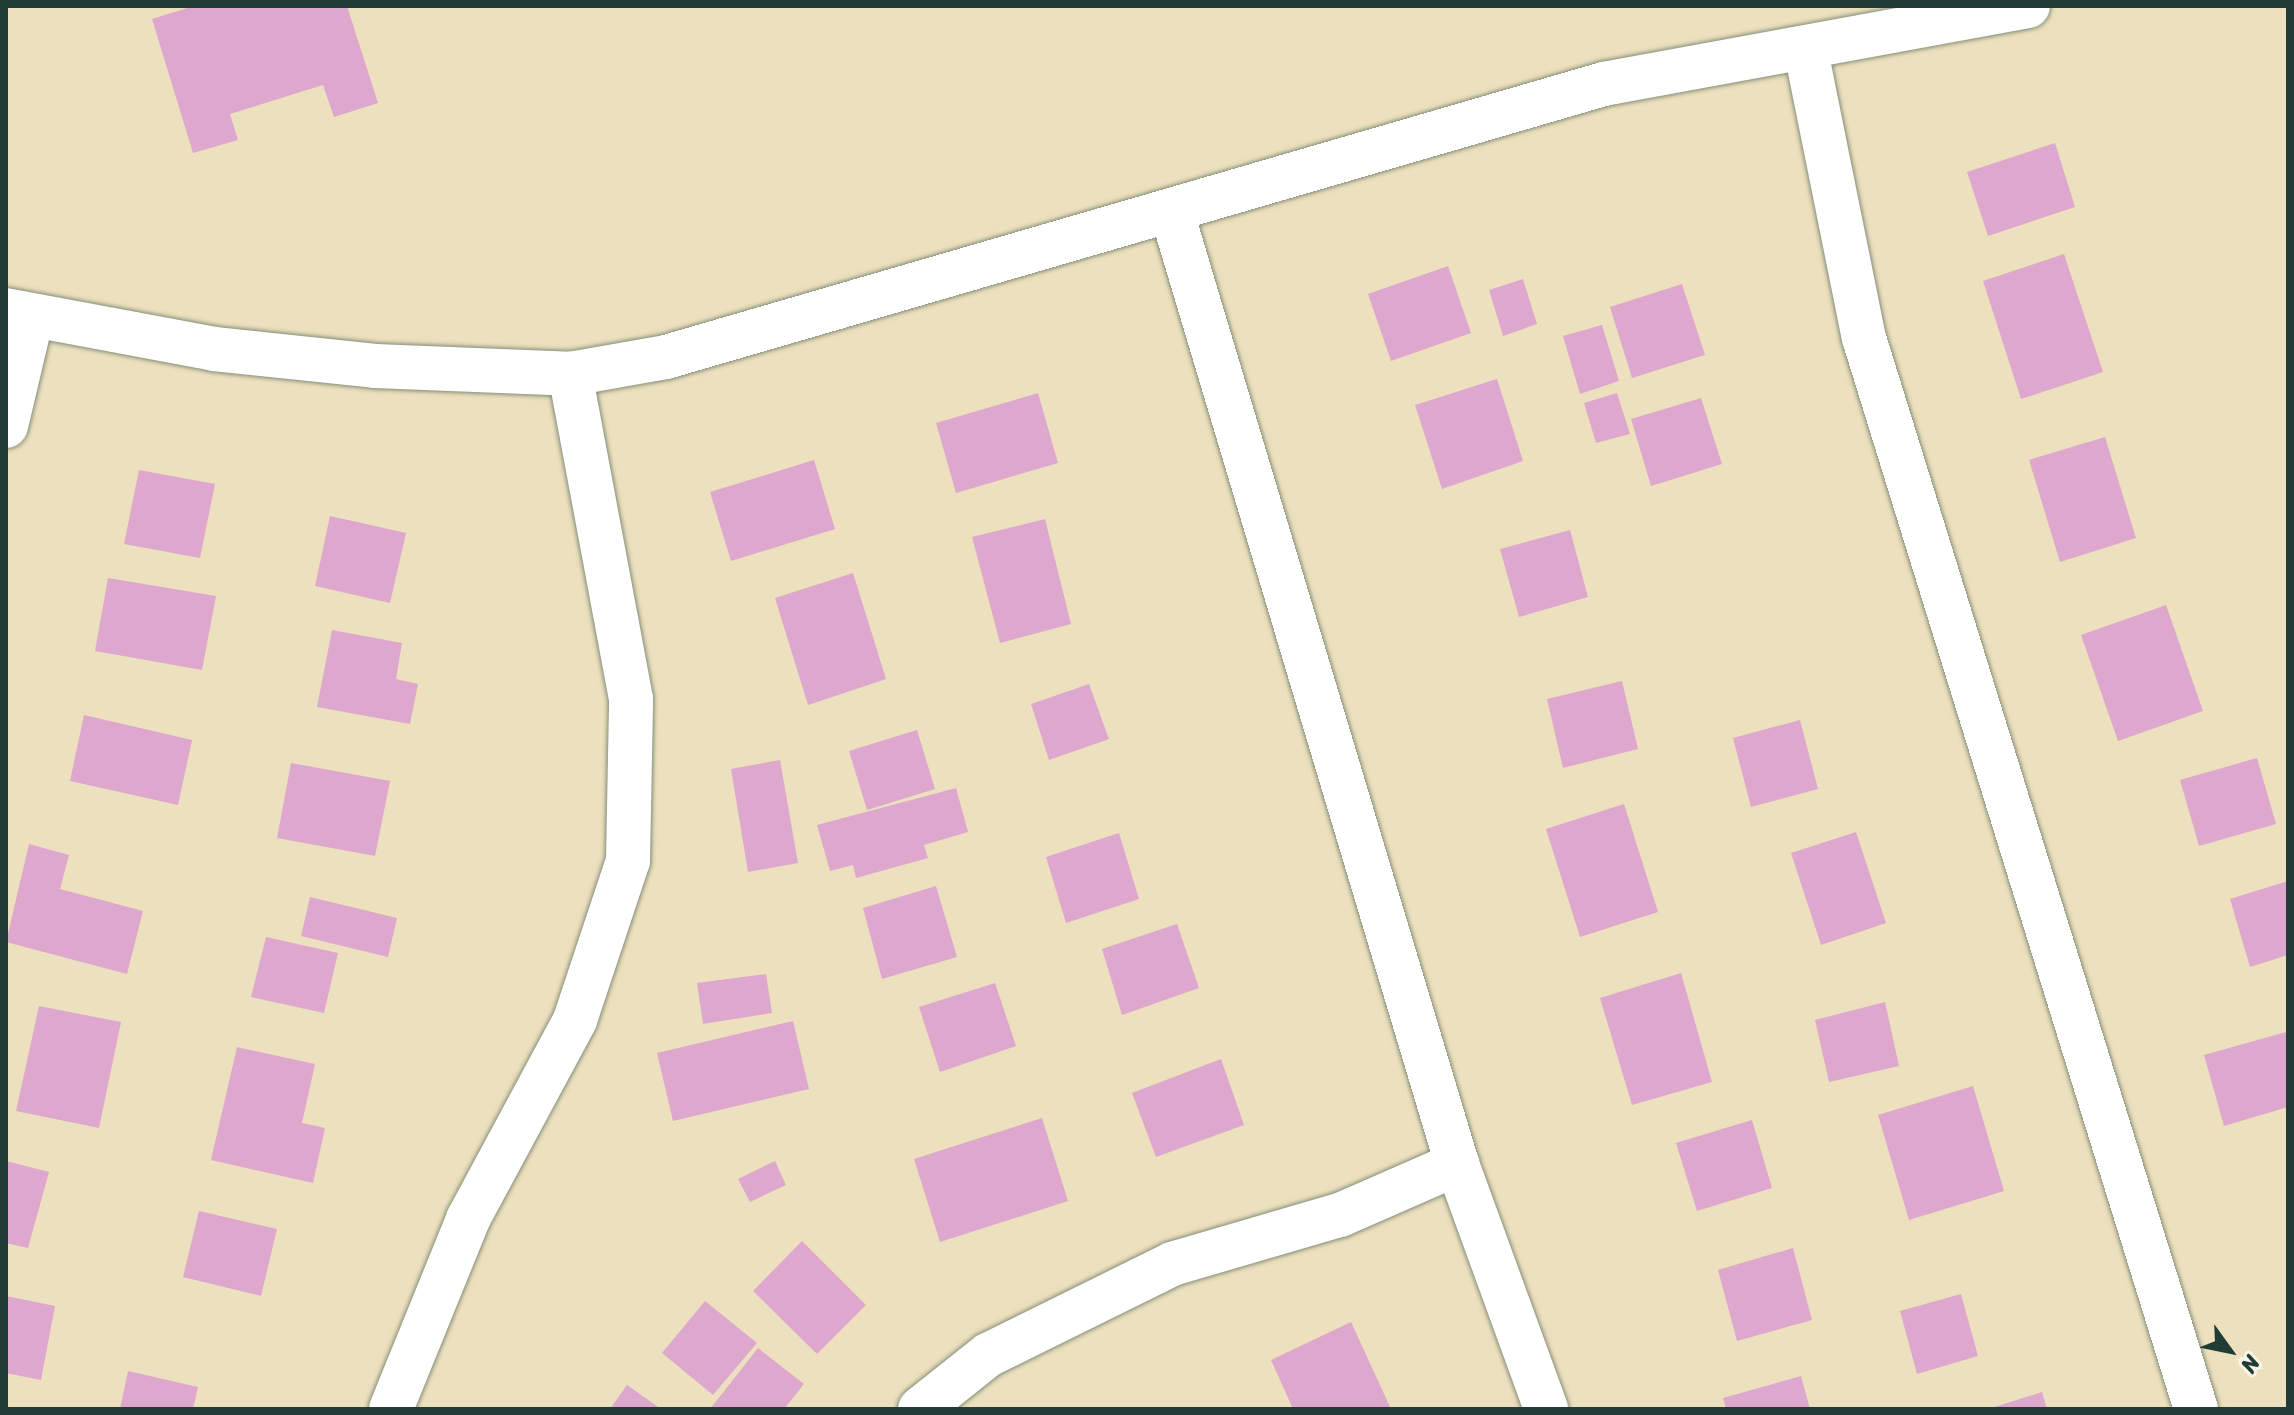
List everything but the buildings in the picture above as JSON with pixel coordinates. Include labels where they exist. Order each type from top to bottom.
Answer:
[{"type":"street","points":[[6,426],[19,315],[375,366],[570,374],[666,357],[1604,84],[1806,51],[2028,6]]},
{"type":"street","points":[[1806,51],[1864,338],[2196,1409]]},
{"type":"street","points":[[1171,210],[1457,1164],[1546,1409]]},
{"type":"street","points":[[391,1409],[468,1219],[575,1020],[628,861],[631,699],[570,374]]},
{"type":"street","points":[[920,1409],[988,1355],[1172,1264],[1340,1215],[1457,1164]]}]
